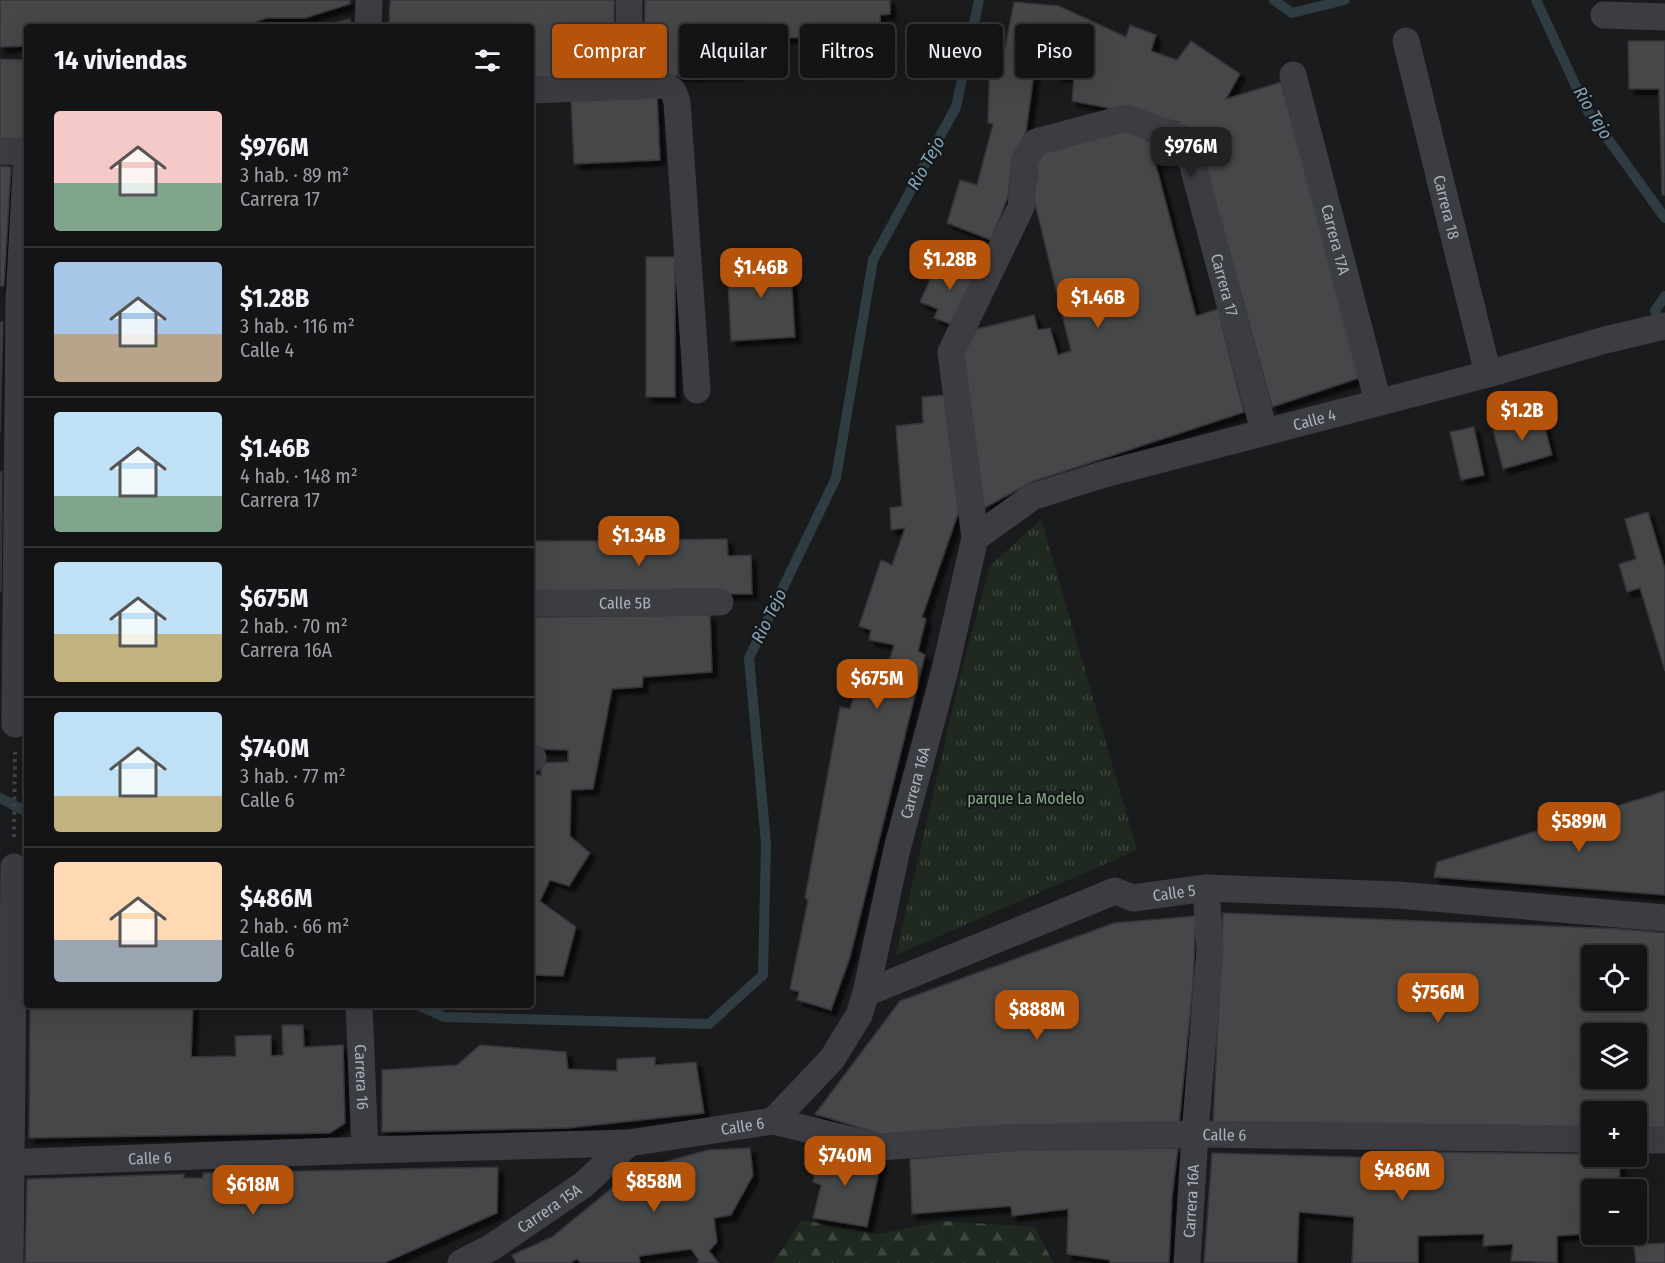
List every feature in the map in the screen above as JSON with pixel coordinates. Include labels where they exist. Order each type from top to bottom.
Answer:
[{"type":"street","points":[[368,24],[369,0]]},
{"type":"street","points":[[629,0],[629,87]]},
{"type":"street","points":[[1604,15],[1662,12]]},
{"type":"street","name":"Carrera 18","points":[[1406,41],[1488,374]]},
{"type":"street","name":"Carrera 17A","points":[[1293,75],[1378,402]]},
{"type":"street","points":[[534,90],[661,85],[675,92],[697,390]]},
{"type":"street","name":"Carrera 17","points":[[975,538],[951,352],[1021,207],[1025,159],[1036,142],[1126,118],[1186,140],[1264,431]]},
{"type":"street","points":[[0,151],[24,152]]},
{"type":"street","points":[[15,724],[15,301],[24,189]]},
{"type":"street","name":"Calle 4","points":[[975,538],[1032,497],[1101,475],[1488,374],[1605,339],[1665,327]]},
{"type":"street","name":"Carrera 16A","points":[[866,993],[897,849],[944,674],[975,538]]},
{"type":"street","name":"Calle 5B","points":[[534,603],[720,602]]},
{"type":"street","points":[[10,1263],[6,1163],[14,867]]},
{"type":"street","name":"Carrera 16A","points":[[1187,1263],[1210,949],[1206,888]]},
{"type":"street","name":"Calle 5","points":[[866,993],[1115,891],[1133,898],[1206,888],[1398,895],[1665,918]]},
{"type":"street","points":[[773,1121],[832,1059],[858,1015],[866,993]]},
{"type":"street","name":"Carrera 16","points":[[359,1008],[365,1150]]},
{"type":"street","name":"Calle 6","points":[[6,1163],[629,1143],[773,1121],[880,1147],[1000,1138],[1195,1134],[1581,1139]]},
{"type":"street","points":[[1647,1140],[1665,1140]]},
{"type":"street","name":"Carrera 15A","points":[[461,1263],[496,1255],[583,1185],[629,1143]]},
{"type":"path","points":[[14,867],[15,724]]},
{"type":"green space","name":"parque La Modelo","points":[[1041,519],[1137,850],[896,955],[960,677],[990,566]]},
{"type":"green space","points":[[802,1220],[879,1234],[943,1221],[1035,1227],[1053,1263],[773,1263]]},
{"type":"building","points":[[0,0],[350,0],[350,4],[305,18],[267,18],[249,24],[24,24],[24,46],[0,47]]},
{"type":"building","points":[[390,0],[614,0],[614,24],[552,24],[552,78],[614,78],[534,81],[534,24],[389,24]]},
{"type":"building","points":[[645,0],[890,0],[890,14],[880,15],[880,24],[800,24],[800,38],[788,38],[788,24],[679,24],[679,76],[667,76],[667,24],[645,24]]},
{"type":"building","points":[[1014,2],[1059,6],[1126,37],[1130,25],[1156,35],[1151,51],[1177,60],[1191,41],[1240,74],[1226,99],[1281,82],[1362,377],[1272,407],[1197,135],[1178,126],[1179,122],[1072,101],[1074,78],[1094,78],[1094,24],[1015,24],[1015,78],[1033,78],[1026,132],[1012,161],[1008,197],[991,240],[947,223],[960,180],[977,185],[993,124],[988,123],[989,78],[1003,78],[1004,53]]},
{"type":"building","points":[[350,19],[350,24],[331,24]]},
{"type":"building","points":[[1628,41],[1665,41],[1665,195],[1662,195],[1659,89],[1629,89]]},
{"type":"building","points":[[0,59],[24,60],[24,145],[0,144]]},
{"type":"building","points":[[657,94],[660,160],[574,164],[571,98]]},
{"type":"building","points":[[1130,129],[1144,135],[1147,141],[1166,141],[1171,157],[1155,162],[1196,316],[1218,309],[1244,412],[1032,482],[984,508],[960,355],[977,329],[1034,315],[1038,330],[1050,328],[1058,355],[1071,351],[1030,183],[1037,180],[1036,153]]},
{"type":"building","points":[[0,166],[11,167],[4,286],[0,286]]},
{"type":"building","points":[[646,257],[675,257],[675,397],[646,397]]},
{"type":"building","points":[[790,257],[795,337],[731,341],[727,261]]},
{"type":"building","points":[[939,259],[981,275],[956,326],[934,318],[938,309],[920,302]]},
{"type":"building","points":[[0,322],[3,322],[0,432]]},
{"type":"building","points":[[945,395],[959,511],[922,617],[926,619],[918,651],[925,655],[850,957],[831,1010],[797,1000],[799,992],[790,989],[808,900],[805,898],[840,707],[850,709],[856,689],[879,696],[894,645],[869,640],[871,630],[859,626],[881,560],[892,565],[905,528],[891,530],[890,508],[902,506],[896,426],[923,423],[922,397]]},
{"type":"building","points":[[1542,416],[1552,455],[1503,469],[1493,430]]},
{"type":"building","points":[[1474,427],[1484,475],[1461,480],[1450,432]]},
{"type":"building","points":[[0,472],[2,472],[1,591],[0,591]]},
{"type":"building","points":[[1648,512],[1665,569],[1665,671],[1640,588],[1627,592],[1619,564],[1636,559],[1625,519]]},
{"type":"building","points":[[598,536],[642,540],[727,539],[728,556],[751,555],[752,594],[534,594],[534,541],[598,541]]},
{"type":"building","points":[[710,615],[712,672],[643,677],[642,687],[612,689],[593,789],[571,790],[570,836],[590,853],[569,886],[550,880],[540,901],[576,927],[563,976],[534,975],[534,775],[541,775],[541,763],[568,762],[568,750],[534,749],[534,617]]},
{"type":"building","points":[[1665,791],[1665,895],[1434,877],[1437,862]]},
{"type":"building","points":[[1223,913],[1622,929],[1665,933],[1665,1132],[1647,1132],[1647,1101],[1581,1101],[1581,1131],[1213,1124]]},
{"type":"building","points":[[1196,916],[1193,986],[1179,1124],[880,1134],[815,1114],[900,1001],[1114,923]]},
{"type":"building","points":[[30,1008],[193,1008],[191,1057],[236,1056],[235,1036],[271,1035],[271,1056],[283,1055],[282,1025],[303,1025],[304,1047],[343,1045],[345,1123],[330,1133],[29,1138]]},
{"type":"building","points":[[480,1045],[566,1052],[568,1069],[617,1071],[617,1059],[655,1057],[655,1065],[696,1062],[704,1113],[568,1128],[382,1132],[382,1070],[457,1065]]},
{"type":"building","points":[[821,1147],[881,1162],[867,1227],[813,1218],[821,1185],[813,1182]]},
{"type":"building","points":[[750,1148],[753,1175],[731,1215],[714,1218],[717,1242],[709,1251],[719,1263],[697,1263],[699,1260],[691,1249],[639,1256],[640,1263],[581,1263],[577,1259],[570,1263],[516,1263],[512,1255],[552,1237],[618,1183],[628,1182],[628,1172],[708,1150]]},
{"type":"building","points":[[1178,1148],[1172,1197],[1169,1263],[1110,1263],[1110,1260],[1067,1254],[1068,1209],[1012,1216],[1011,1206],[912,1214],[910,1159],[1017,1150]]},
{"type":"building","points":[[1423,1152],[1581,1154],[1581,1167],[1620,1167],[1619,1179],[1581,1179],[1581,1234],[1557,1236],[1557,1263],[1511,1261],[1513,1244],[1483,1246],[1484,1234],[1418,1236],[1418,1263],[1352,1263],[1354,1217],[1299,1212],[1297,1263],[1204,1263],[1212,1153],[1422,1159]]},
{"type":"building","points":[[498,1167],[497,1213],[384,1263],[25,1263],[27,1179],[184,1174],[184,1178],[203,1178],[203,1173]]},
{"type":"building","points":[[1665,1243],[1665,1263],[1636,1263],[1634,1245]]},
{"type":"waterway","name":"Rio Tejo","points":[[424,1008],[444,1017],[709,1024],[763,975],[766,843],[749,658],[836,478],[873,260],[956,107],[979,0]]},
{"type":"waterway","name":"Rio Tejo","points":[[1274,0],[1292,13],[1345,0]]},
{"type":"waterway","name":"Rio Tejo","points":[[1536,0],[1587,110],[1665,218]]},
{"type":"waterway","name":"Rio Tejo","points":[[1662,326],[1655,311],[1665,296]]},
{"type":"waterway","name":"Rio Tejo","points":[[0,798],[24,810]]}]
